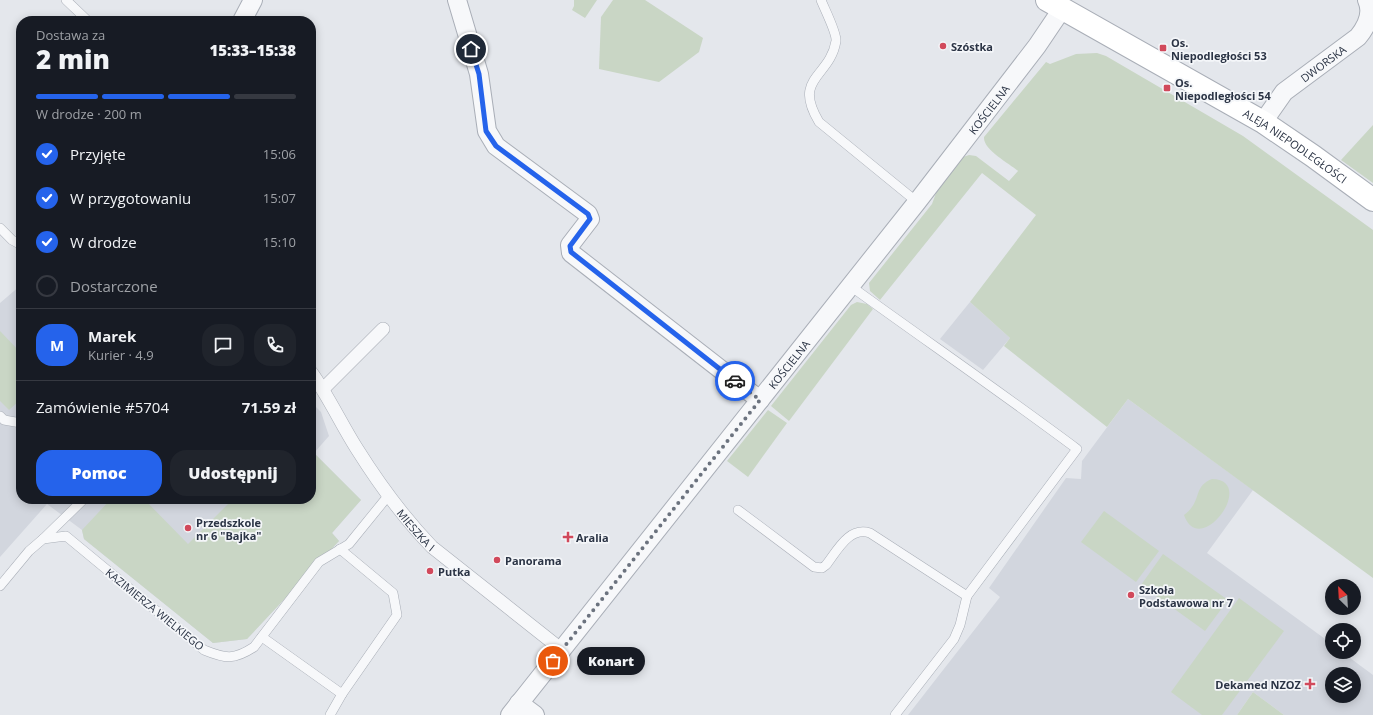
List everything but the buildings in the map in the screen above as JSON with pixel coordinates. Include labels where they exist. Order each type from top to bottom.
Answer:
[{"type":"main road","name":"ALEJA NIEPODLEGŁOŚCI","points":[[1055,5],[1166,66],[1263,122],[1373,200]]},
{"type":"street","points":[[245,16],[253,0]]},
{"type":"street","points":[[457,0],[479,74],[486,131],[496,146],[588,214],[590,219],[570,246],[571,252],[760,400]]},
{"type":"street","name":"DWORSKA","points":[[1263,122],[1284,92],[1358,37],[1368,21],[1369,11],[1367,0]]},
{"type":"street","name":"KOŚCIELNA","points":[[514,709],[760,400],[849,285],[917,202],[1037,46],[1055,5]]},
{"type":"street","points":[[323,389],[383,329]]},
{"type":"street","name":"MIESZKA I","points":[[316,379],[356,449],[388,496],[414,529],[432,547],[562,650]]},
{"type":"street","points":[[514,709],[535,715]]},
{"type":"lane","points":[[66,0],[83,16]]},
{"type":"lane","points":[[821,0],[836,39],[832,54],[815,78],[808,94],[810,107],[819,122],[917,202]]},
{"type":"lane","points":[[0,228],[16,242]]},
{"type":"lane","points":[[849,285],[918,335],[983,379],[1077,449],[968,596],[960,625],[954,639],[895,715]]},
{"type":"lane","points":[[0,416],[4,420],[16,422]]},
{"type":"lane","name":"KAZIMIERZA WIELKIEGO","points":[[43,539],[66,536],[204,650],[221,657],[232,657],[243,654],[254,647],[319,562],[349,544],[388,496]]},
{"type":"lane","points":[[0,586],[29,551],[79,504]]},
{"type":"lane","points":[[738,510],[814,567],[822,568],[826,566],[847,538],[854,533],[863,530],[968,596]]},
{"type":"lane","points":[[330,715],[342,694],[397,615],[393,593],[340,549]]},
{"type":"lane","points":[[262,637],[342,694]]},
{"type":"shaded area","points":[[16,289],[16,504],[47,504],[0,557],[0,303]]},
{"type":"shaded area","points":[[970,302],[1010,338],[983,370],[940,339]]},
{"type":"shaded area","name":"Szkoła Podstawowa nr 7","points":[[1128,399],[1253,490],[1207,553],[1325,639],[1325,659],[1351,659],[1373,675],[1373,715],[1284,715],[1253,692],[1237,715],[908,715],[1000,597],[989,588],[1066,478],[1081,479],[1082,461]]},
{"type":"shaded area","points":[[316,407],[321,412],[329,436],[316,451]]},
{"type":"shaded area","points":[[316,455],[361,500],[332,533],[339,541],[247,639],[213,643],[84,539],[82,530],[47,504],[316,504]]},
{"type":"green space","points":[[574,0],[597,0],[585,18],[572,10]]},
{"type":"green space","points":[[613,0],[645,0],[703,38],[699,52],[659,82],[599,69],[601,17]]},
{"type":"green space","points":[[1097,53],[1106,56],[1243,136],[1373,230],[1373,578],[1128,399],[1107,427],[1004,346],[1010,338],[970,302],[1036,215],[982,173],[880,300],[870,291],[869,283],[932,204],[940,182],[963,157],[969,155],[976,156],[1009,181],[1018,171],[997,156],[988,147],[984,137],[1046,62],[1050,64],[1076,54]]},
{"type":"green space","points":[[1373,125],[1373,183],[1341,160]]},
{"type":"green space","points":[[857,302],[867,304],[873,309],[789,421],[771,406],[851,305]]},
{"type":"green space","points":[[0,331],[16,348],[16,404],[9,410],[0,401]]},
{"type":"green space","points":[[768,410],[787,423],[748,477],[727,461]]},
{"type":"green space","points":[[316,455],[361,500],[332,533],[339,541],[247,639],[213,643],[84,539],[82,530],[106,504],[149,504],[188,544],[228,504],[316,504]]},
{"type":"green space","points":[[1212,479],[1225,483],[1229,491],[1228,503],[1212,524],[1202,528],[1192,526],[1184,515],[1194,505],[1199,490],[1202,486]]},
{"type":"green space","points":[[1104,511],[1159,551],[1136,582],[1081,542]]},
{"type":"green space","points":[[1163,554],[1228,600],[1205,631],[1141,585]]},
{"type":"green space","points":[[1239,598],[1284,631],[1222,715],[1202,715],[1171,692]]},
{"type":"green space","points":[[1253,692],[1284,715],[1237,715]]},
{"type":"way so far","points":[[553,661],[760,400],[735,381]]},
{"type":"place","name":"Szóstka","points":[[943,46]]},
{"type":"place","name":"Os. Niepodległości 53","points":[[1163,48]]},
{"type":"place","name":"Os. Niepodległości 54","points":[[1167,88]]},
{"type":"place","name":"Przedszkole nr 6 \"Bajka\"","points":[[188,528]]},
{"type":"place","name":"Aralia","points":[[568,537]]},
{"type":"place","name":"Panorama","points":[[497,560]]},
{"type":"place","name":"Putka","points":[[430,571]]},
{"type":"place","name":"Szkoła Podstawowa nr 7","points":[[1131,595]]},
{"type":"place","name":"Konart","points":[[553,661]]},
{"type":"place","name":"Dekamed NZOZ","points":[[1310,684]]},
{"type":"route","points":[[471,49],[479,74],[486,131],[496,146],[588,214],[590,219],[570,246],[569,249],[571,252],[735,381]]}]
